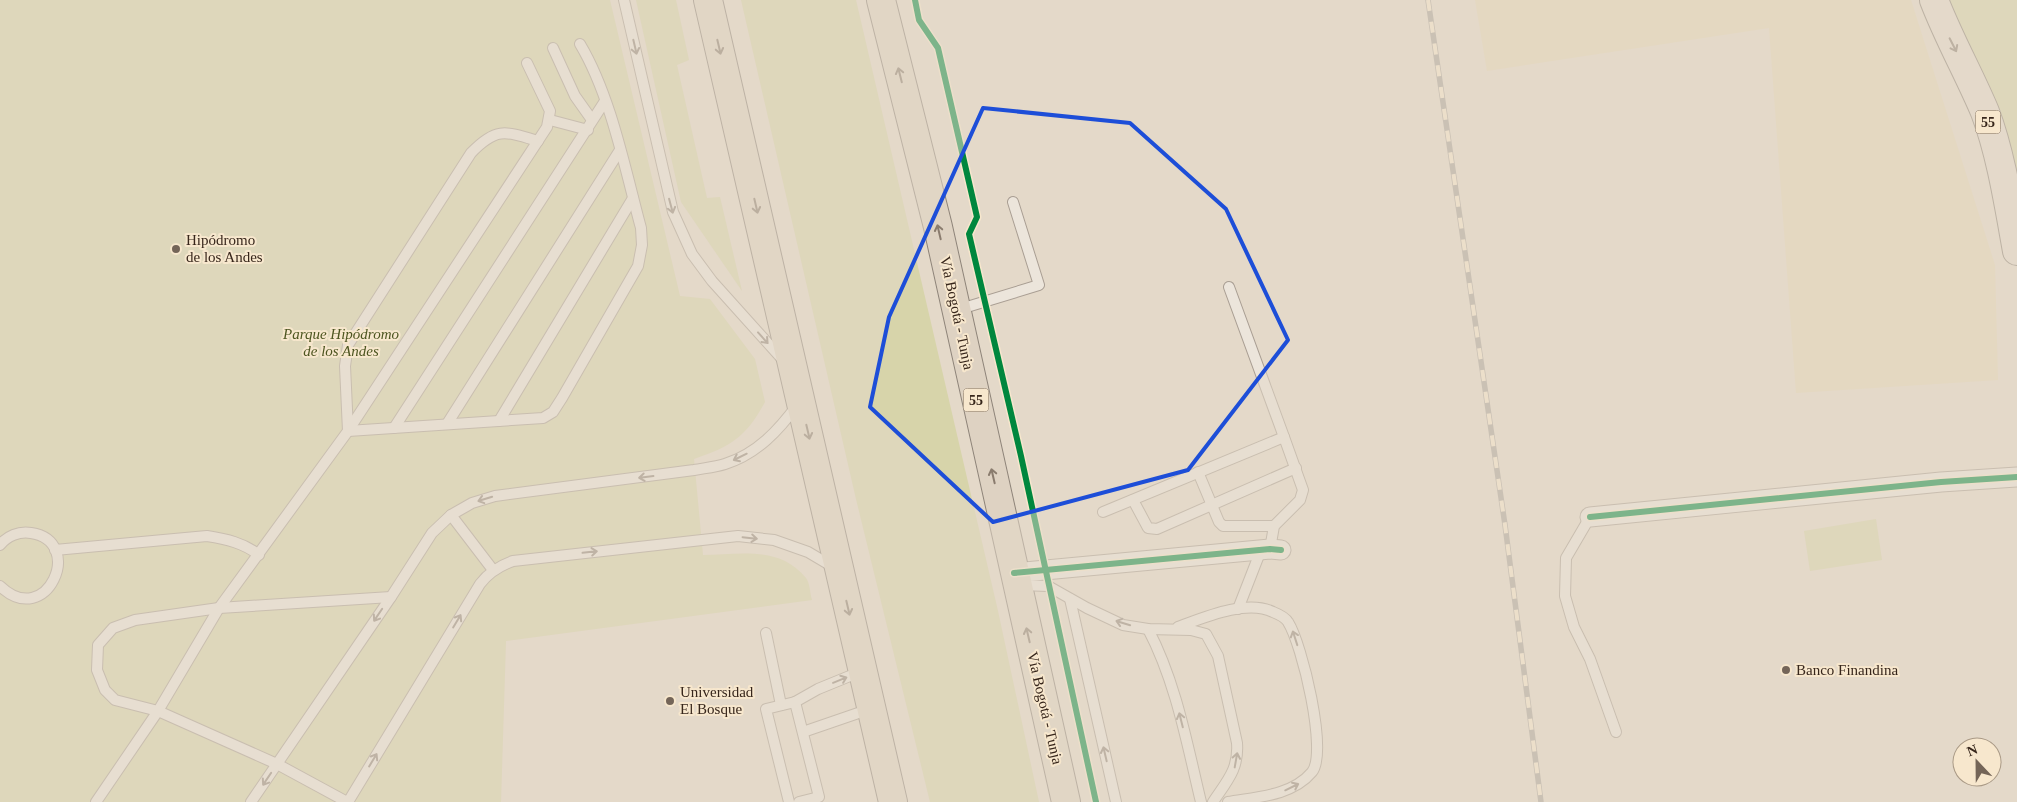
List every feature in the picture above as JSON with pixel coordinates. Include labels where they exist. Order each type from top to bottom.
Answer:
[{"type":"highway","points":[[708,0],[892,802]]},
{"type":"highway","name":"Vía Bogotá - Tunja","points":[[882,0],[938,227],[1066,802]]},
{"type":"main road","name":"55","points":[[1934,0],[1944,27],[1986,114],[1998,159],[2017,251]]},
{"type":"street","points":[[1590,517],[2017,476]]},
{"type":"street","points":[[1016,579],[1271,550]]},
{"type":"lane","points":[[624,0],[676,220],[692,254],[712,281],[794,371]]},
{"type":"lane","points":[[348,431],[543,418],[553,412],[562,398],[638,266],[642,245],[641,228],[606,101],[591,62],[580,44]]},
{"type":"lane","points":[[553,48],[575,96],[592,120]]},
{"type":"lane","points":[[96,802],[158,711],[219,608],[348,431],[547,127],[550,120],[550,111],[527,63]]},
{"type":"lane","points":[[394,428],[606,101]]},
{"type":"lane","points":[[550,120],[588,130]]},
{"type":"lane","points":[[348,431],[345,366],[348,345],[471,153],[484,140],[500,132],[538,140]]},
{"type":"lane","points":[[447,424],[620,150]]},
{"type":"lane","points":[[499,421],[633,198]]},
{"type":"lane","points":[[956,311],[1038,285],[1013,202]]},
{"type":"lane","points":[[1229,287],[1303,490],[1300,500],[1274,526],[1271,550],[1238,610]]},
{"type":"lane","points":[[251,802],[391,597],[432,533],[451,515],[472,503],[495,496],[694,470],[726,464],[756,449],[781,428],[800,400]]},
{"type":"lane","points":[[1103,512],[1284,437]]},
{"type":"lane","points":[[1133,500],[1145,525],[1148,528],[1157,529],[1296,468]]},
{"type":"lane","points":[[1198,472],[1219,522],[1223,526],[1274,526]]},
{"type":"lane","points":[[451,515],[493,570]]},
{"type":"lane","points":[[1590,517],[1566,558],[1565,596],[1574,627],[1590,659],[1616,732]]},
{"type":"lane","points":[[0,546],[12,536],[28,533],[44,538],[55,550],[58,568],[56,577],[44,592],[26,598],[8,593],[0,586]]},
{"type":"lane","points":[[55,550],[207,536],[227,539],[250,548],[259,555]]},
{"type":"lane","points":[[391,597],[219,608],[135,620],[113,628],[98,645],[97,670],[105,690],[115,700],[158,711],[278,764],[347,802],[480,584],[493,570],[513,560],[738,536],[774,540],[808,552],[840,571]]},
{"type":"lane","points":[[1016,579],[1048,586],[1123,625],[1148,629],[1191,630],[1206,634],[1218,656],[1237,743],[1238,757],[1234,771],[1213,802]]},
{"type":"lane","points":[[1070,599],[1116,802]]},
{"type":"lane","points":[[1170,629],[1224,611],[1256,608],[1271,610],[1286,620],[1295,634],[1316,719],[1318,759],[1313,771],[1299,784],[1283,791],[1228,802]]},
{"type":"lane","points":[[1148,629],[1162,657],[1180,713],[1201,802]]},
{"type":"lane","points":[[766,633],[781,706]]},
{"type":"lane","points":[[789,802],[766,709],[795,702],[862,671]]},
{"type":"lane","points":[[795,702],[819,797],[799,802]]},
{"type":"lane","points":[[803,732],[871,708]]},
{"type":"highlighted area","points":[[983,108],[1130,123],[1226,209],[1288,340],[1188,470],[993,522],[870,407],[889,317]]},
{"type":"shaded area","points":[[1475,0],[1911,0],[1995,265],[1998,380],[1796,393],[1769,28],[1487,71]]},
{"type":"green space","name":"Parque Hipódromo de los Andes","points":[[0,0],[610,0],[680,296],[710,299],[755,359],[765,402],[751,424],[737,439],[718,450],[694,459],[703,555],[758,554],[784,560],[806,578],[812,600],[506,641],[501,802],[0,802]]},
{"type":"green space","points":[[636,0],[676,0],[689,60],[677,65],[707,198],[720,197],[742,291],[681,202]]},
{"type":"green space","points":[[741,0],[856,0],[998,611],[1039,802],[930,802],[856,499]]},
{"type":"green space","points":[[1944,0],[2017,0],[2017,185]]},
{"type":"green space","points":[[1876,519],[1882,560],[1810,571],[1804,531]]},
{"type":"railway","points":[[1428,0],[1505,525],[1541,802]]},
{"type":"cycle path","points":[[915,0],[919,20],[938,48],[977,217],[969,234],[1021,456],[1096,802]]},
{"type":"cycle path","points":[[1590,517],[1941,482],[2017,477]]},
{"type":"cycle path","points":[[1014,573],[1270,549],[1281,550]]},
{"type":"place","name":"Hipódromo de los Andes","points":[[176,249]]},
{"type":"place","name":"Banco Finandina","points":[[1786,670]]},
{"type":"place","name":"Universidad El Bosque","points":[[670,701]]}]
